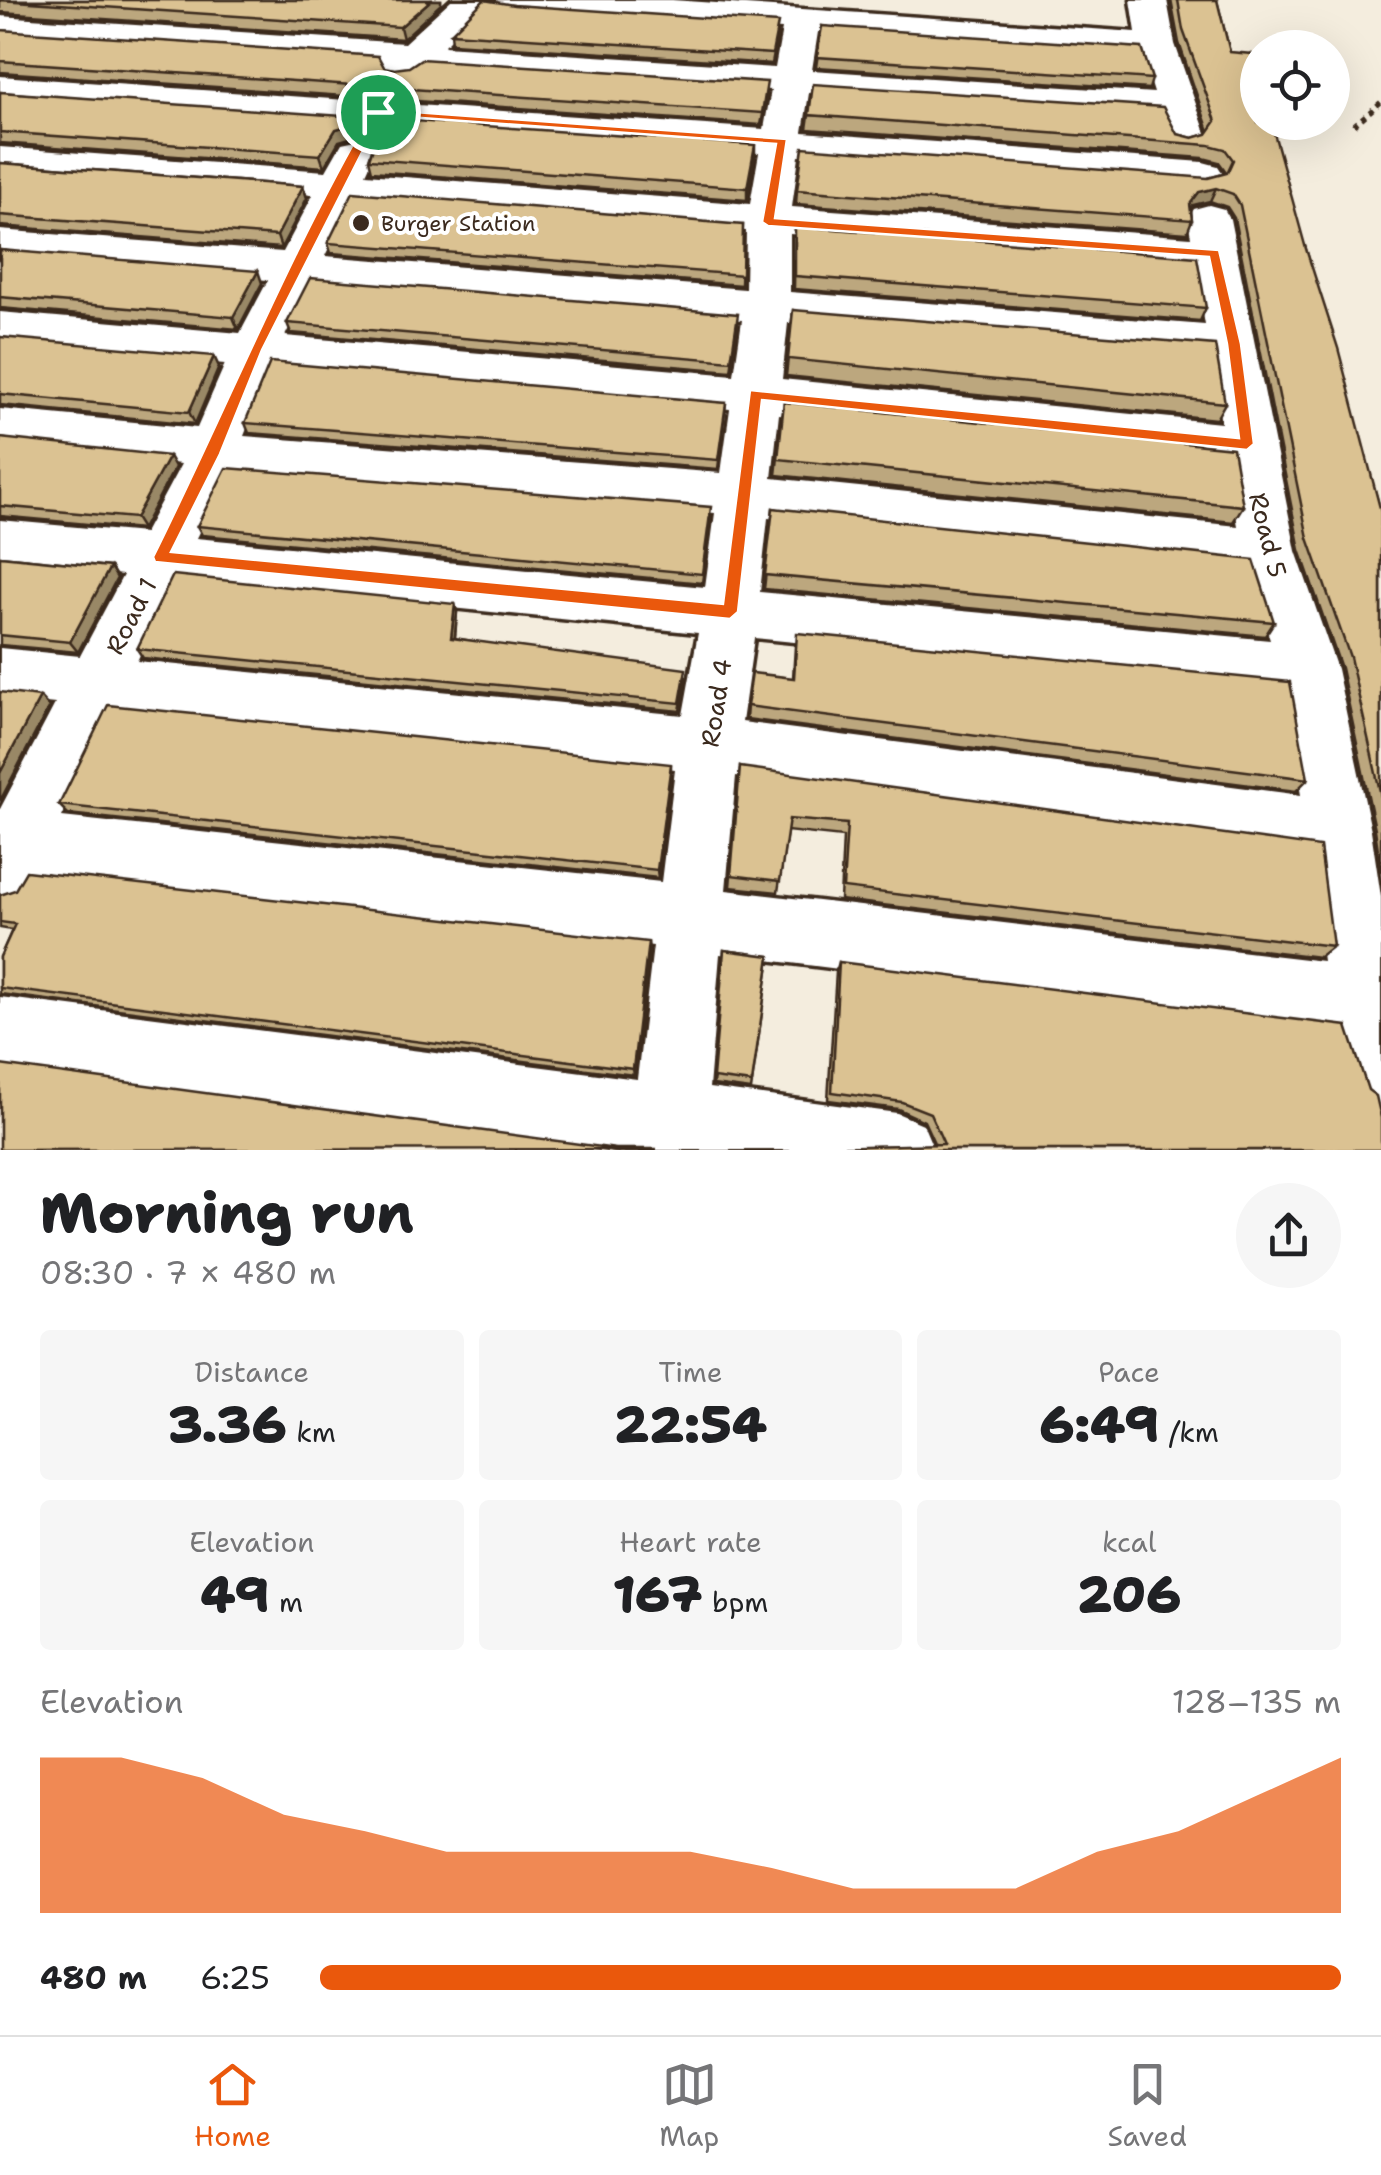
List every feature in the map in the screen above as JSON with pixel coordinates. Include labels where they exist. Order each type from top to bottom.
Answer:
[{"type":"street","points":[[3,31],[36,0]]},
{"type":"street","name":"Road 1","points":[[5,854],[161,557],[212,454],[255,350],[397,69],[472,0]]},
{"type":"street","points":[[515,0],[802,18],[1153,22]]},
{"type":"street","name":"Road 4","points":[[667,1135],[708,745],[730,612],[767,304],[768,222],[802,18]]},
{"type":"street","name":"Road 5","points":[[1153,22],[1174,106],[1202,175],[1234,344],[1247,444],[1269,550],[1308,669],[1340,830],[1362,1000],[1381,1072]]},
{"type":"street","points":[[3,31],[417,53],[1174,106]]},
{"type":"street","points":[[0,88],[783,141],[1202,175]]},
{"type":"street","points":[[0,159],[340,182],[768,222],[1215,253]]},
{"type":"street","points":[[0,244],[1234,344]]},
{"type":"street","points":[[0,328],[755,394],[1247,444]]},
{"type":"street","points":[[0,427],[199,447],[212,454],[744,495],[1269,550]]},
{"type":"street","points":[[0,541],[1308,669]]},
{"type":"street","points":[[0,674],[708,745],[1340,830]]},
{"type":"street","points":[[5,854],[690,918],[1362,1000]]},
{"type":"street","points":[[0,1032],[667,1135],[897,1150]]},
{"type":"path","points":[[1354,125],[1381,102]]},
{"type":"building","points":[[0,0],[431,0],[400,27]]},
{"type":"building","points":[[484,0],[778,23],[772,54],[451,33]]},
{"type":"building","points":[[1178,0],[1217,0],[1230,52],[1240,53],[1240,140],[1276,140],[1338,348],[1381,512],[1381,796],[1350,657],[1308,538],[1240,205],[1233,194],[1216,188],[1199,192],[1190,204],[1192,220],[797,190],[803,147],[1208,178],[1227,173],[1233,160],[1225,149],[1209,145],[809,115],[813,84],[1163,107],[1177,134],[1193,138],[1207,134],[1216,121],[1183,30]]},
{"type":"building","points":[[822,26],[1142,48],[1152,79],[817,57]]},
{"type":"building","points":[[0,30],[378,56],[384,67],[394,69],[409,67],[421,59],[767,82],[762,113],[0,61]]},
{"type":"building","points":[[0,92],[755,145],[747,188],[369,159],[376,138],[368,127],[354,124],[336,129],[320,155],[0,132]]},
{"type":"building","points":[[0,163],[303,186],[277,236],[0,215]]},
{"type":"building","points":[[353,192],[743,225],[742,275],[328,243]]},
{"type":"building","points":[[795,226],[1197,257],[1206,308],[795,276]]},
{"type":"building","points":[[0,250],[258,271],[233,317],[0,297]]},
{"type":"building","points":[[310,278],[738,314],[731,361],[287,323]]},
{"type":"building","points":[[793,310],[1215,345],[1225,403],[788,359]]},
{"type":"building","points":[[0,337],[214,356],[189,412],[0,394]]},
{"type":"building","points":[[270,362],[726,403],[718,460],[245,423]]},
{"type":"building","points":[[784,402],[1233,448],[1243,506],[778,459]]},
{"type":"building","points":[[0,438],[169,456],[135,518],[0,506]]},
{"type":"building","points":[[226,468],[711,507],[702,574],[197,526]]},
{"type":"building","points":[[773,508],[1254,560],[1274,622],[765,575]]},
{"type":"building","points":[[0,556],[110,567],[70,642],[0,635]]},
{"type":"building","points":[[173,575],[455,604],[451,638],[686,669],[680,703],[137,649]]},
{"type":"building","points":[[797,633],[1290,682],[1308,779],[747,706],[752,673],[794,678]]},
{"type":"building","points":[[0,692],[40,697],[0,773]]},
{"type":"building","points":[[108,705],[671,764],[657,870],[59,805]]},
{"type":"building","points":[[740,767],[1320,847],[1333,946],[843,888],[847,824],[789,819],[780,881],[731,875]]},
{"type":"building","points":[[26,871],[648,942],[633,1069],[0,988],[0,957],[15,924],[0,922],[0,895],[15,890]]},
{"type":"building","points":[[724,950],[770,956],[752,1083],[713,1078]]},
{"type":"building","points":[[839,962],[1347,1026],[1368,1090],[1376,1096],[1381,1150],[828,1150],[944,1144],[930,1113],[902,1102],[832,1092]]},
{"type":"building","points":[[0,1065],[616,1149],[657,1149],[0,1150]]},
{"type":"place","name":"Burger Station","points":[[361,223]]},
{"type":"route","points":[[378,112],[783,141],[768,222],[1215,253],[1234,344],[1247,444],[755,394],[730,612],[161,557],[212,454],[255,350],[378,112]]}]
